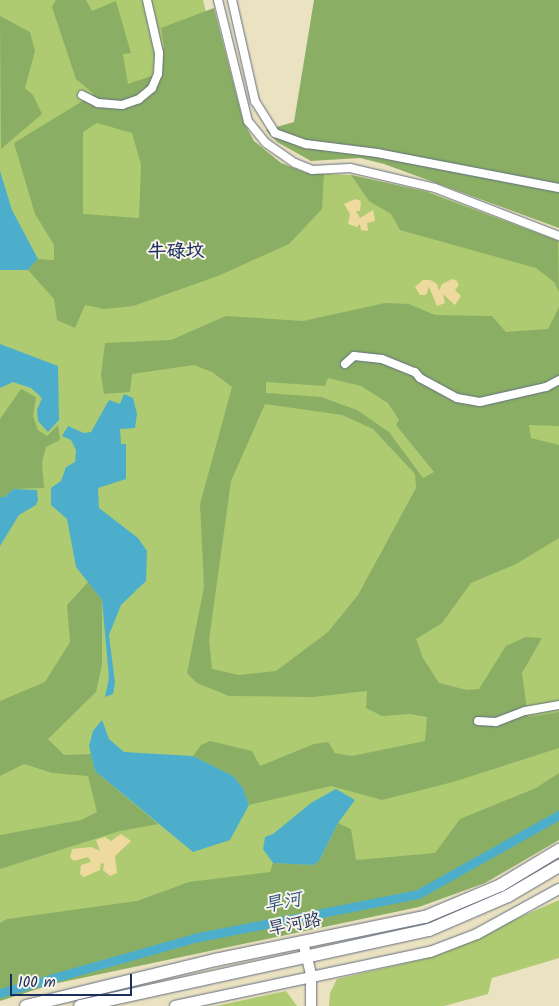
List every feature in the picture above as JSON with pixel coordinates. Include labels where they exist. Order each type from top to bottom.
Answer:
[{"type":"main road","name":"旱河路","points":[[26,1006],[142,976],[425,917],[501,885],[559,850]]},
{"type":"main road","name":"旱河路","points":[[80,1006],[409,936],[452,922],[508,896],[559,866]]},
{"type":"street","points":[[82,95],[98,103],[122,105],[139,99],[152,88],[158,74],[160,54],[147,0]]},
{"type":"street","points":[[218,0],[248,121],[266,143],[295,164],[312,170],[350,168],[435,188],[559,236]]},
{"type":"street","points":[[232,0],[255,101],[275,133],[306,144],[377,152],[559,188]]},
{"type":"street","points":[[345,364],[354,356],[382,358],[415,372],[420,378],[457,398],[480,402],[546,387],[559,380]]},
{"type":"street","points":[[478,721],[496,722],[525,711],[559,705]]},
{"type":"street","points":[[175,1006],[311,975],[430,952],[477,934],[559,889]]},
{"type":"street","points":[[303,942],[311,975],[311,1006]]},
{"type":"green space","points":[[0,0],[203,0],[227,95],[244,139],[281,163],[306,173],[351,175],[426,191],[559,241],[559,811],[523,839],[0,977]]},
{"type":"green space","points":[[56,0],[86,0],[92,11],[116,1],[131,53],[123,54],[128,84],[160,73],[164,46],[161,28],[214,8],[243,121],[254,141],[281,163],[306,173],[324,174],[322,209],[289,244],[218,276],[133,306],[104,309],[85,305],[75,328],[57,320],[54,299],[28,270],[38,259],[54,260],[54,245],[35,214],[14,143],[94,94],[76,79],[52,7]],"holes":[[[97,123],[132,133],[141,165],[139,218],[83,214],[83,132]]]},
{"type":"green space","points":[[314,0],[559,0],[559,228],[384,164],[360,158],[311,161],[277,142],[266,130],[294,122]]},
{"type":"green space","points":[[0,16],[30,32],[35,51],[25,88],[33,95],[42,114],[1,149]]},
{"type":"green space","points":[[351,175],[426,192],[558,241],[559,292],[554,282],[536,268],[400,230],[391,214],[369,201]]},
{"type":"green space","points":[[385,303],[409,304],[435,315],[492,316],[506,332],[548,329],[559,307],[559,426],[529,425],[531,438],[559,445],[559,538],[516,564],[471,583],[442,623],[416,639],[423,658],[439,683],[467,690],[479,689],[506,646],[526,637],[542,638],[522,673],[528,717],[559,712],[559,748],[453,782],[382,800],[331,786],[249,805],[243,788],[233,776],[193,756],[201,745],[210,741],[252,751],[260,766],[314,744],[328,742],[335,753],[352,756],[425,741],[427,717],[410,714],[382,716],[366,708],[367,691],[313,697],[229,696],[197,683],[187,673],[204,587],[200,504],[232,387],[212,372],[194,365],[132,374],[130,392],[104,394],[101,375],[105,343],[171,340],[226,316],[303,321]],"holes":[[[328,378],[361,386],[388,403],[399,420],[396,425],[434,472],[423,478],[389,432],[357,410],[321,397],[266,393],[266,382],[325,386]],[[265,404],[342,415],[373,429],[415,474],[416,488],[358,595],[328,632],[276,671],[239,675],[212,669],[209,640],[231,481]]]},
{"type":"green space","points":[[21,389],[36,397],[33,416],[38,430],[47,436],[58,425],[60,440],[46,447],[42,462],[44,488],[13,489],[5,497],[0,497],[0,419]]},
{"type":"green space","points":[[88,582],[102,600],[102,665],[96,692],[48,739],[64,755],[91,754],[95,771],[158,824],[120,831],[0,869],[0,835],[81,820],[97,812],[88,776],[52,773],[24,764],[0,776],[0,701],[45,682],[70,642],[67,605]]},
{"type":"green space","points":[[559,773],[559,840],[485,883],[419,907],[53,984],[0,1001],[0,923],[7,919],[137,901],[189,882],[270,872],[273,863],[313,865],[319,861],[338,823],[351,829],[356,860],[435,853],[460,819],[536,788]]},
{"type":"green space","points":[[559,900],[559,958],[492,978],[488,994],[444,1006],[329,1006],[330,993],[337,979],[428,958]]},
{"type":"green space","points":[[286,991],[297,1006],[216,1006]]},
{"type":"sand","points":[[355,199],[361,201],[360,211],[356,211],[360,218],[373,210],[375,221],[367,223],[368,231],[361,230],[360,224],[357,227],[348,224],[350,214],[344,204]]},
{"type":"sand","points":[[452,279],[456,280],[459,285],[455,290],[461,296],[455,305],[443,294],[445,303],[437,306],[429,287],[426,295],[420,295],[415,287],[423,280],[430,280],[437,284],[439,291],[442,284]]},
{"type":"sand","points":[[121,834],[131,841],[115,856],[117,873],[110,876],[103,870],[104,864],[101,863],[100,870],[84,877],[80,874],[81,865],[91,862],[88,857],[74,861],[70,857],[72,849],[91,847],[100,851],[96,840],[105,837],[111,841]]},
{"type":"water","points":[[0,171],[12,210],[38,259],[28,270],[0,270]]},
{"type":"water","points":[[0,344],[58,366],[59,420],[48,432],[38,421],[37,410],[42,398],[31,388],[13,382],[0,388]]},
{"type":"water","points":[[124,394],[133,398],[137,414],[135,428],[120,429],[121,444],[126,444],[126,479],[98,488],[99,508],[138,538],[147,551],[146,581],[121,605],[109,635],[115,683],[113,694],[105,697],[109,678],[102,600],[76,567],[67,519],[51,505],[51,488],[61,481],[66,467],[75,462],[76,450],[71,440],[62,436],[68,426],[84,433],[91,432],[109,400],[120,404]]},
{"type":"water","points":[[13,489],[37,490],[38,500],[36,505],[19,515],[0,546],[0,497],[5,497]]},
{"type":"water","points":[[102,720],[109,739],[124,752],[193,756],[233,776],[243,788],[249,805],[230,840],[193,852],[95,771],[89,746],[93,731]]},
{"type":"water","points":[[336,789],[355,800],[338,823],[319,861],[313,865],[273,863],[263,849],[265,837],[273,834],[311,803]]},
{"type":"waterway","name":"旱河","points":[[0,993],[194,938],[418,894],[559,815]]},
{"type":"district","name":"牛碌坟","points":[[176,253]]}]
